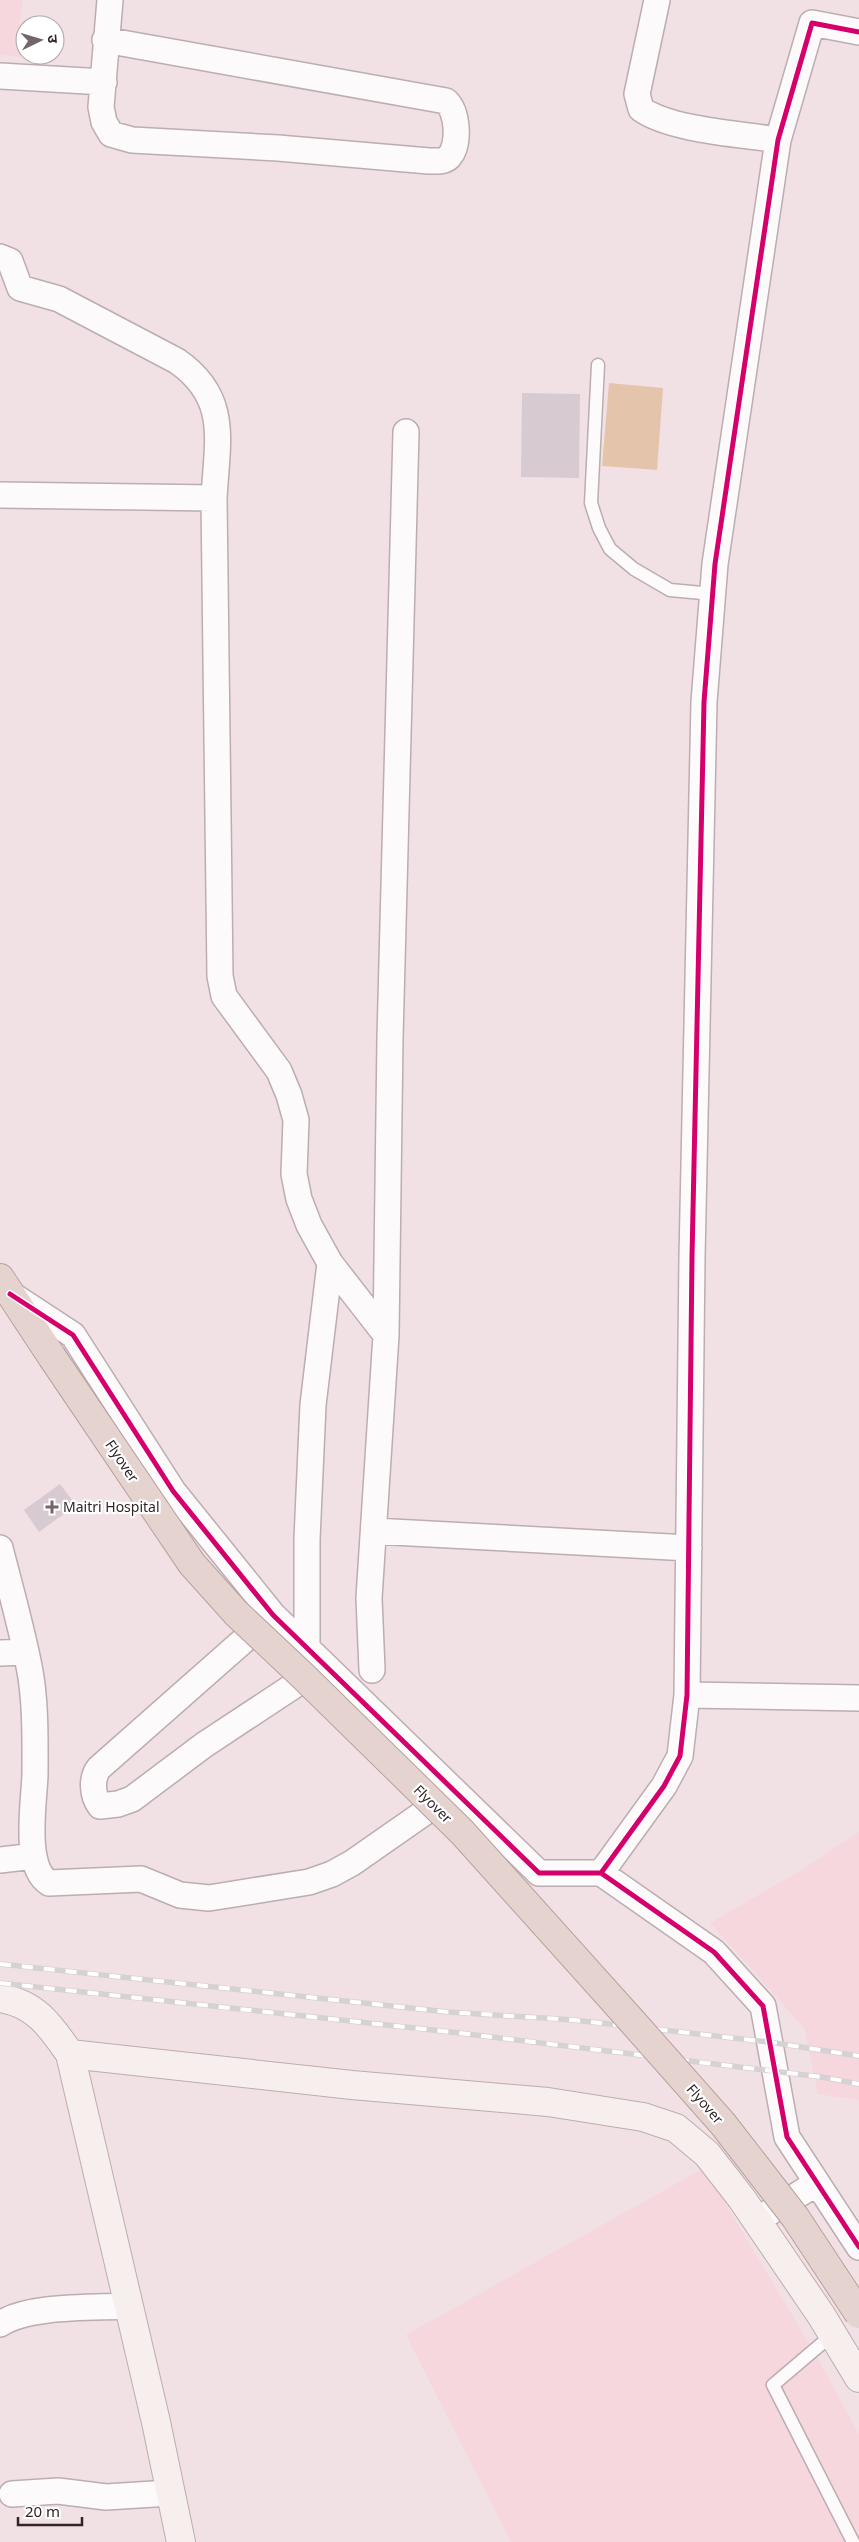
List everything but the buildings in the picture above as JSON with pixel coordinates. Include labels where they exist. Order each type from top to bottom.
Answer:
[{"type":"highway","name":"Flyover","points":[[5,1286],[192,1564],[236,1613],[462,1832],[637,2027],[723,2124],[795,2217],[859,2314]]},
{"type":"street","points":[[105,40],[446,101],[455,113],[454,148],[448,158],[441,161],[429,161],[278,148],[132,140],[111,134],[104,122],[101,107],[104,82],[105,40],[110,0]]},
{"type":"street","points":[[657,0],[637,94],[641,109],[648,114],[677,124],[778,140]]},
{"type":"street","points":[[601,1872],[664,1786],[680,1756],[687,1695],[692,1257],[704,702],[715,564],[778,140],[812,23],[859,32]]},
{"type":"street","points":[[1,81],[104,82]]},
{"type":"street","points":[[0,257],[10,261],[20,288],[59,299],[177,360],[194,373],[208,390],[216,410],[217,435],[214,498],[220,976],[224,996],[280,1071],[289,1094],[296,1120],[294,1174],[299,1199],[309,1225],[330,1263],[386,1335]]},
{"type":"street","points":[[372,1670],[370,1598],[386,1335],[390,1038],[406,432]]},
{"type":"street","points":[[0,495],[214,498]]},
{"type":"street","points":[[316,1657],[307,1539],[313,1405],[330,1263]]},
{"type":"street","points":[[5,1286],[73,1335],[173,1491],[273,1615],[456,1790],[539,1873],[601,1872],[714,1952],[763,2006],[787,2137],[859,2247]]},
{"type":"street","points":[[374,1530],[689,1548]]},
{"type":"street","points":[[0,1548],[29,1666],[35,1723],[32,1814],[34,1856],[37,1872],[49,1883],[141,1879],[180,1895],[209,1898],[309,1882],[332,1874],[352,1863],[456,1790]]},
{"type":"street","points":[[273,1615],[99,1768],[94,1776],[93,1784],[100,1806],[118,1804],[132,1799],[316,1657]]},
{"type":"street","points":[[0,1653],[26,1652]]},
{"type":"street","points":[[687,1695],[859,1698]]},
{"type":"street","points":[[0,1860],[34,1856]]},
{"type":"street","points":[[0,1998],[18,2000],[48,2023],[70,2054],[181,2542]]},
{"type":"street","points":[[70,2054],[352,2085],[548,2102],[643,2117],[676,2128],[707,2154],[757,2220],[827,2325],[859,2378]]},
{"type":"street","points":[[757,2220],[817,2183]]},
{"type":"street","points":[[0,2324],[15,2315],[34,2312],[128,2306]]},
{"type":"street","points":[[12,2494],[58,2491],[106,2497],[170,2493]]},
{"type":"lane","points":[[598,365],[592,503],[599,528],[610,549],[634,569],[670,590],[713,594]]},
{"type":"lane","points":[[827,2325],[773,2385],[853,2542]]},
{"type":"shaded area","points":[[0,0],[23,0],[21,15],[15,15],[15,56],[0,55]]},
{"type":"shaded area","points":[[609,383],[663,388],[657,470],[602,466]]},
{"type":"shaded area","points":[[859,1832],[859,2100],[818,2094],[804,2028],[710,1923],[800,1871]]},
{"type":"shaded area","points":[[704,2168],[813,2350],[859,2434],[859,2542],[511,2542],[406,2335]]},
{"type":"railway","points":[[0,1964],[448,2012],[574,2020],[769,2042],[859,2056]]},
{"type":"railway","points":[[0,1983],[451,2032],[822,2077],[859,2084]]},
{"type":"cycle path","points":[[601,1873],[664,1786],[680,1756],[687,1695],[692,1257],[704,702],[715,564],[778,140],[812,23],[859,32]]},
{"type":"cycle path","points":[[10,1294],[73,1335],[173,1491],[273,1615],[539,1873],[601,1873],[714,1952],[763,2006],[787,2137],[859,2247]]},
{"type":"place","name":"Maitri Hospital","points":[[52,1507]]}]
